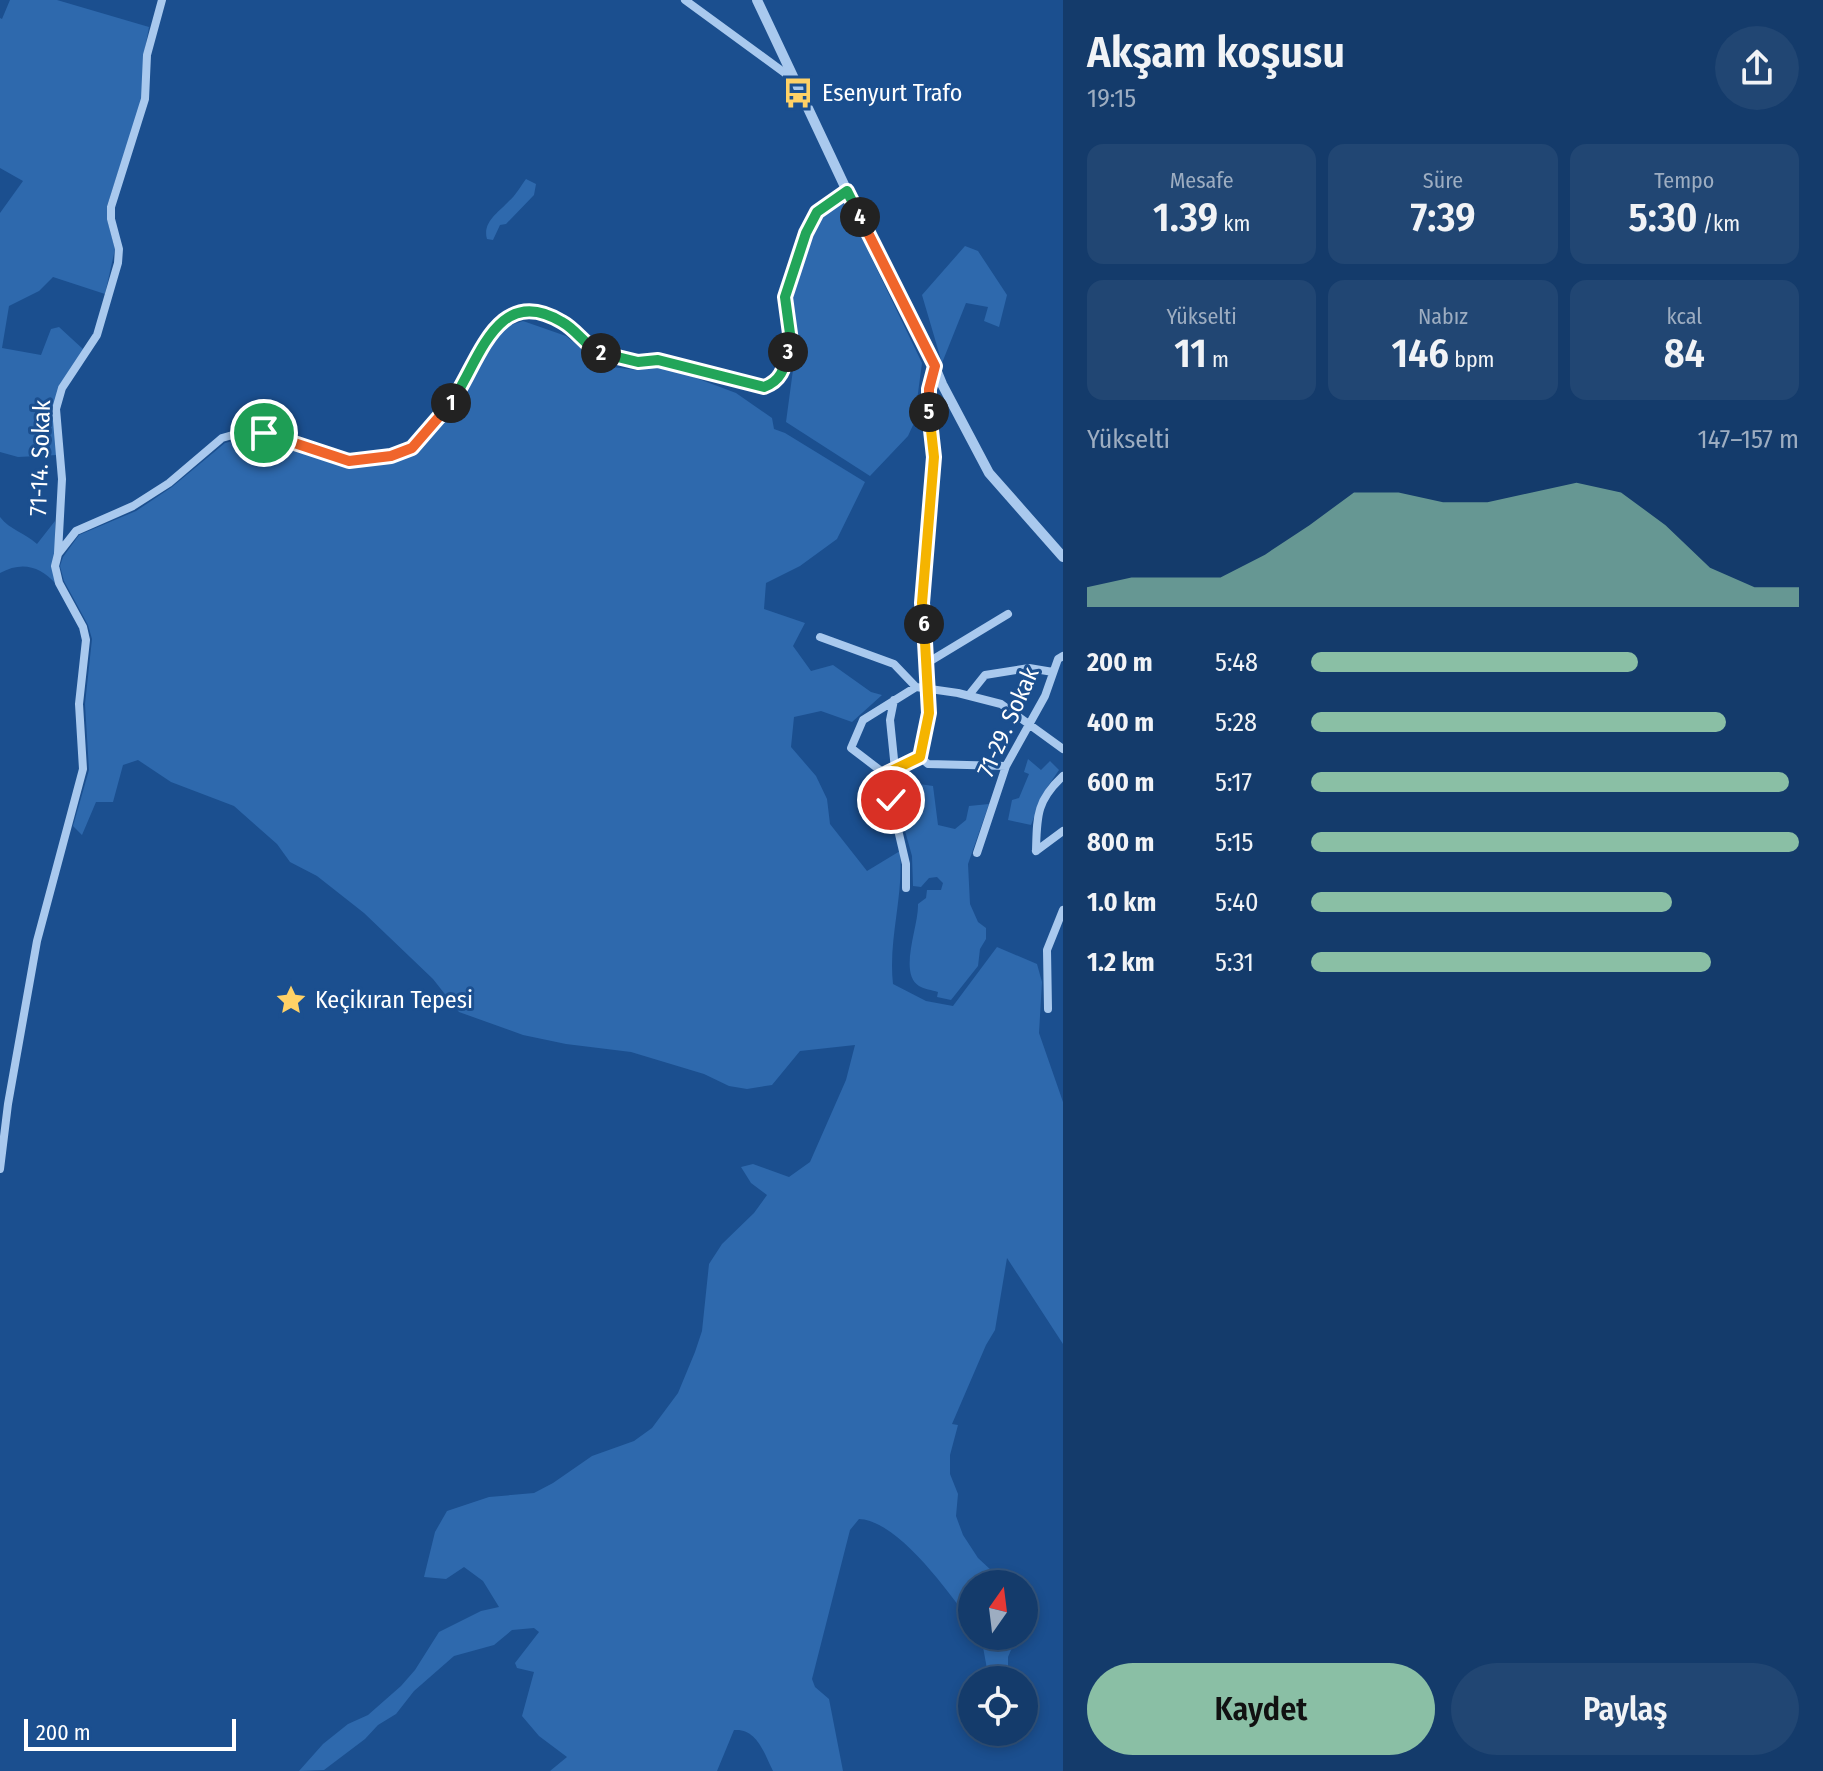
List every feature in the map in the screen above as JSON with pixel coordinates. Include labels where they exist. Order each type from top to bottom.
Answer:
[{"type":"street","name":"71-14. Sokak","points":[[0,1169],[8,1104],[37,941],[83,769],[79,704],[86,640],[83,627],[59,583],[55,566],[62,479],[56,409],[62,388],[97,335],[118,263],[119,249],[111,207],[145,99],[147,55],[162,0]]},
{"type":"street","points":[[685,0],[793,79]]},
{"type":"street","points":[[757,0],[847,191],[989,473],[1063,557]]},
{"type":"street","points":[[58,554],[76,531],[133,506],[169,483],[222,438],[243,432],[264,433],[349,461],[391,456],[412,448],[456,396],[488,337],[502,320],[522,311],[545,313],[565,323],[596,351],[617,358],[638,362],[658,360],[764,387],[774,383],[782,373],[791,341],[785,297],[806,233],[817,212],[847,191]]},
{"type":"street","points":[[920,757],[929,713],[922,603],[934,457],[929,423],[929,389],[935,366]]},
{"type":"street","points":[[927,663],[1008,614]]},
{"type":"street","points":[[820,637],[894,664],[916,687]]},
{"type":"street","name":"71-29. Sokak","points":[[977,853],[1006,766],[1045,696],[1058,659],[1063,656]]},
{"type":"street","points":[[969,695],[985,675],[1029,668],[1053,672]]},
{"type":"street","points":[[906,888],[906,864],[885,774],[851,748],[863,720],[916,687],[929,687],[1001,704],[1063,749]]},
{"type":"street","points":[[894,700],[890,720],[895,769]]},
{"type":"street","points":[[920,757],[928,764],[1006,766]]},
{"type":"street","points":[[885,774],[920,757]]},
{"type":"street","points":[[1063,776],[1043,798],[1037,812],[1036,851],[1063,831]]},
{"type":"street","points":[[1048,1009],[1047,950],[1063,910]]},
{"type":"shaded area","points":[[10,0],[57,0],[149,27],[142,99],[107,206],[115,249],[105,294],[53,277],[39,291],[9,306],[2,348],[41,355],[51,329],[59,327],[84,350],[59,386],[57,455],[18,457],[0,452],[0,213],[23,181],[0,168],[0,18]]},
{"type":"shaded area","points":[[526,179],[536,184],[534,195],[506,224],[500,225],[493,240],[487,239],[489,222]]},
{"type":"shaded area","points":[[844,201],[922,363],[914,423],[908,436],[870,476],[786,422],[795,355],[788,293],[816,222]]},
{"type":"shaded area","points":[[965,246],[978,251],[1007,295],[999,327],[984,321],[988,307],[966,303],[942,363],[922,295]]},
{"type":"shaded area","points":[[523,321],[566,336],[603,366],[637,370],[664,366],[736,393],[772,418],[774,429],[865,482],[837,539],[800,566],[766,583],[764,609],[805,623],[793,646],[811,671],[833,665],[871,692],[882,695],[852,722],[821,711],[794,717],[791,747],[816,776],[827,799],[830,824],[867,871],[900,851],[893,984],[926,1001],[953,1006],[997,947],[1037,964],[1042,982],[1039,1033],[1063,1102],[1063,1344],[1007,1258],[995,1330],[952,1424],[958,1425],[950,1455],[950,1474],[958,1494],[956,1516],[963,1535],[978,1558],[991,1570],[958,1570],[958,1606],[922,1561],[890,1532],[859,1519],[850,1530],[812,1679],[815,1687],[829,1699],[843,1771],[773,1771],[754,1737],[742,1730],[734,1730],[717,1771],[550,1771],[567,1757],[539,1736],[522,1716],[534,1672],[517,1668],[515,1663],[539,1632],[534,1628],[512,1630],[494,1645],[454,1656],[414,1691],[396,1714],[324,1770],[299,1771],[323,1744],[348,1724],[368,1715],[401,1686],[439,1632],[481,1611],[499,1607],[483,1581],[464,1567],[446,1579],[424,1577],[435,1532],[447,1511],[489,1497],[534,1493],[592,1456],[634,1441],[652,1428],[678,1393],[695,1352],[702,1331],[709,1264],[722,1244],[754,1213],[767,1195],[751,1183],[741,1167],[753,1164],[789,1177],[810,1162],[846,1080],[855,1045],[800,1051],[772,1085],[747,1089],[729,1086],[704,1074],[631,1052],[523,1035],[459,1012],[433,979],[364,913],[317,876],[290,862],[277,844],[234,806],[171,782],[138,760],[123,765],[113,802],[96,802],[82,835],[73,826],[89,770],[85,704],[92,639],[60,566],[79,535],[136,511],[172,487],[225,443],[244,438],[264,439],[348,467],[393,461],[415,452],[433,435],[460,399],[492,340],[502,328]]},
{"type":"shaded area","points":[[0,517],[37,544],[55,521],[56,584],[44,573],[30,567],[16,567],[0,573]]},
{"type":"shaded area","points":[[1028,759],[1041,770],[1050,761],[1059,770],[1044,792],[1031,825],[1008,820],[1012,800],[1019,798],[1029,774],[1024,772]]},
{"type":"shaded area","points":[[892,780],[933,786],[938,825],[955,829],[966,820],[969,806],[989,804],[968,864],[970,904],[978,922],[986,928],[986,939],[980,949],[978,966],[951,1000],[937,997],[938,992],[919,986],[910,971],[918,904],[926,898],[927,890],[941,890],[943,883],[937,877],[929,878],[921,887],[913,886],[912,856],[902,820],[913,805],[911,794],[895,792]]},
{"type":"shaded area","points":[[984,1650],[1011,1650],[1008,1666],[986,1666]]},
{"type":"place","name":"Esenyurt Trafo","points":[[798,93]]},
{"type":"place","name":"Keçikıran Tepesi","points":[[291,1000]]},
{"type":"route","points":[[264,433],[349,461],[391,456],[412,448],[456,396],[488,337],[502,320],[522,311],[545,313],[565,323],[596,351],[617,358],[638,362],[658,360],[764,387],[774,383],[782,373],[791,341],[785,297],[806,233],[817,212],[847,191],[935,366],[929,389],[929,423],[934,457],[922,603],[929,713],[920,757],[885,774],[891,800]]}]
